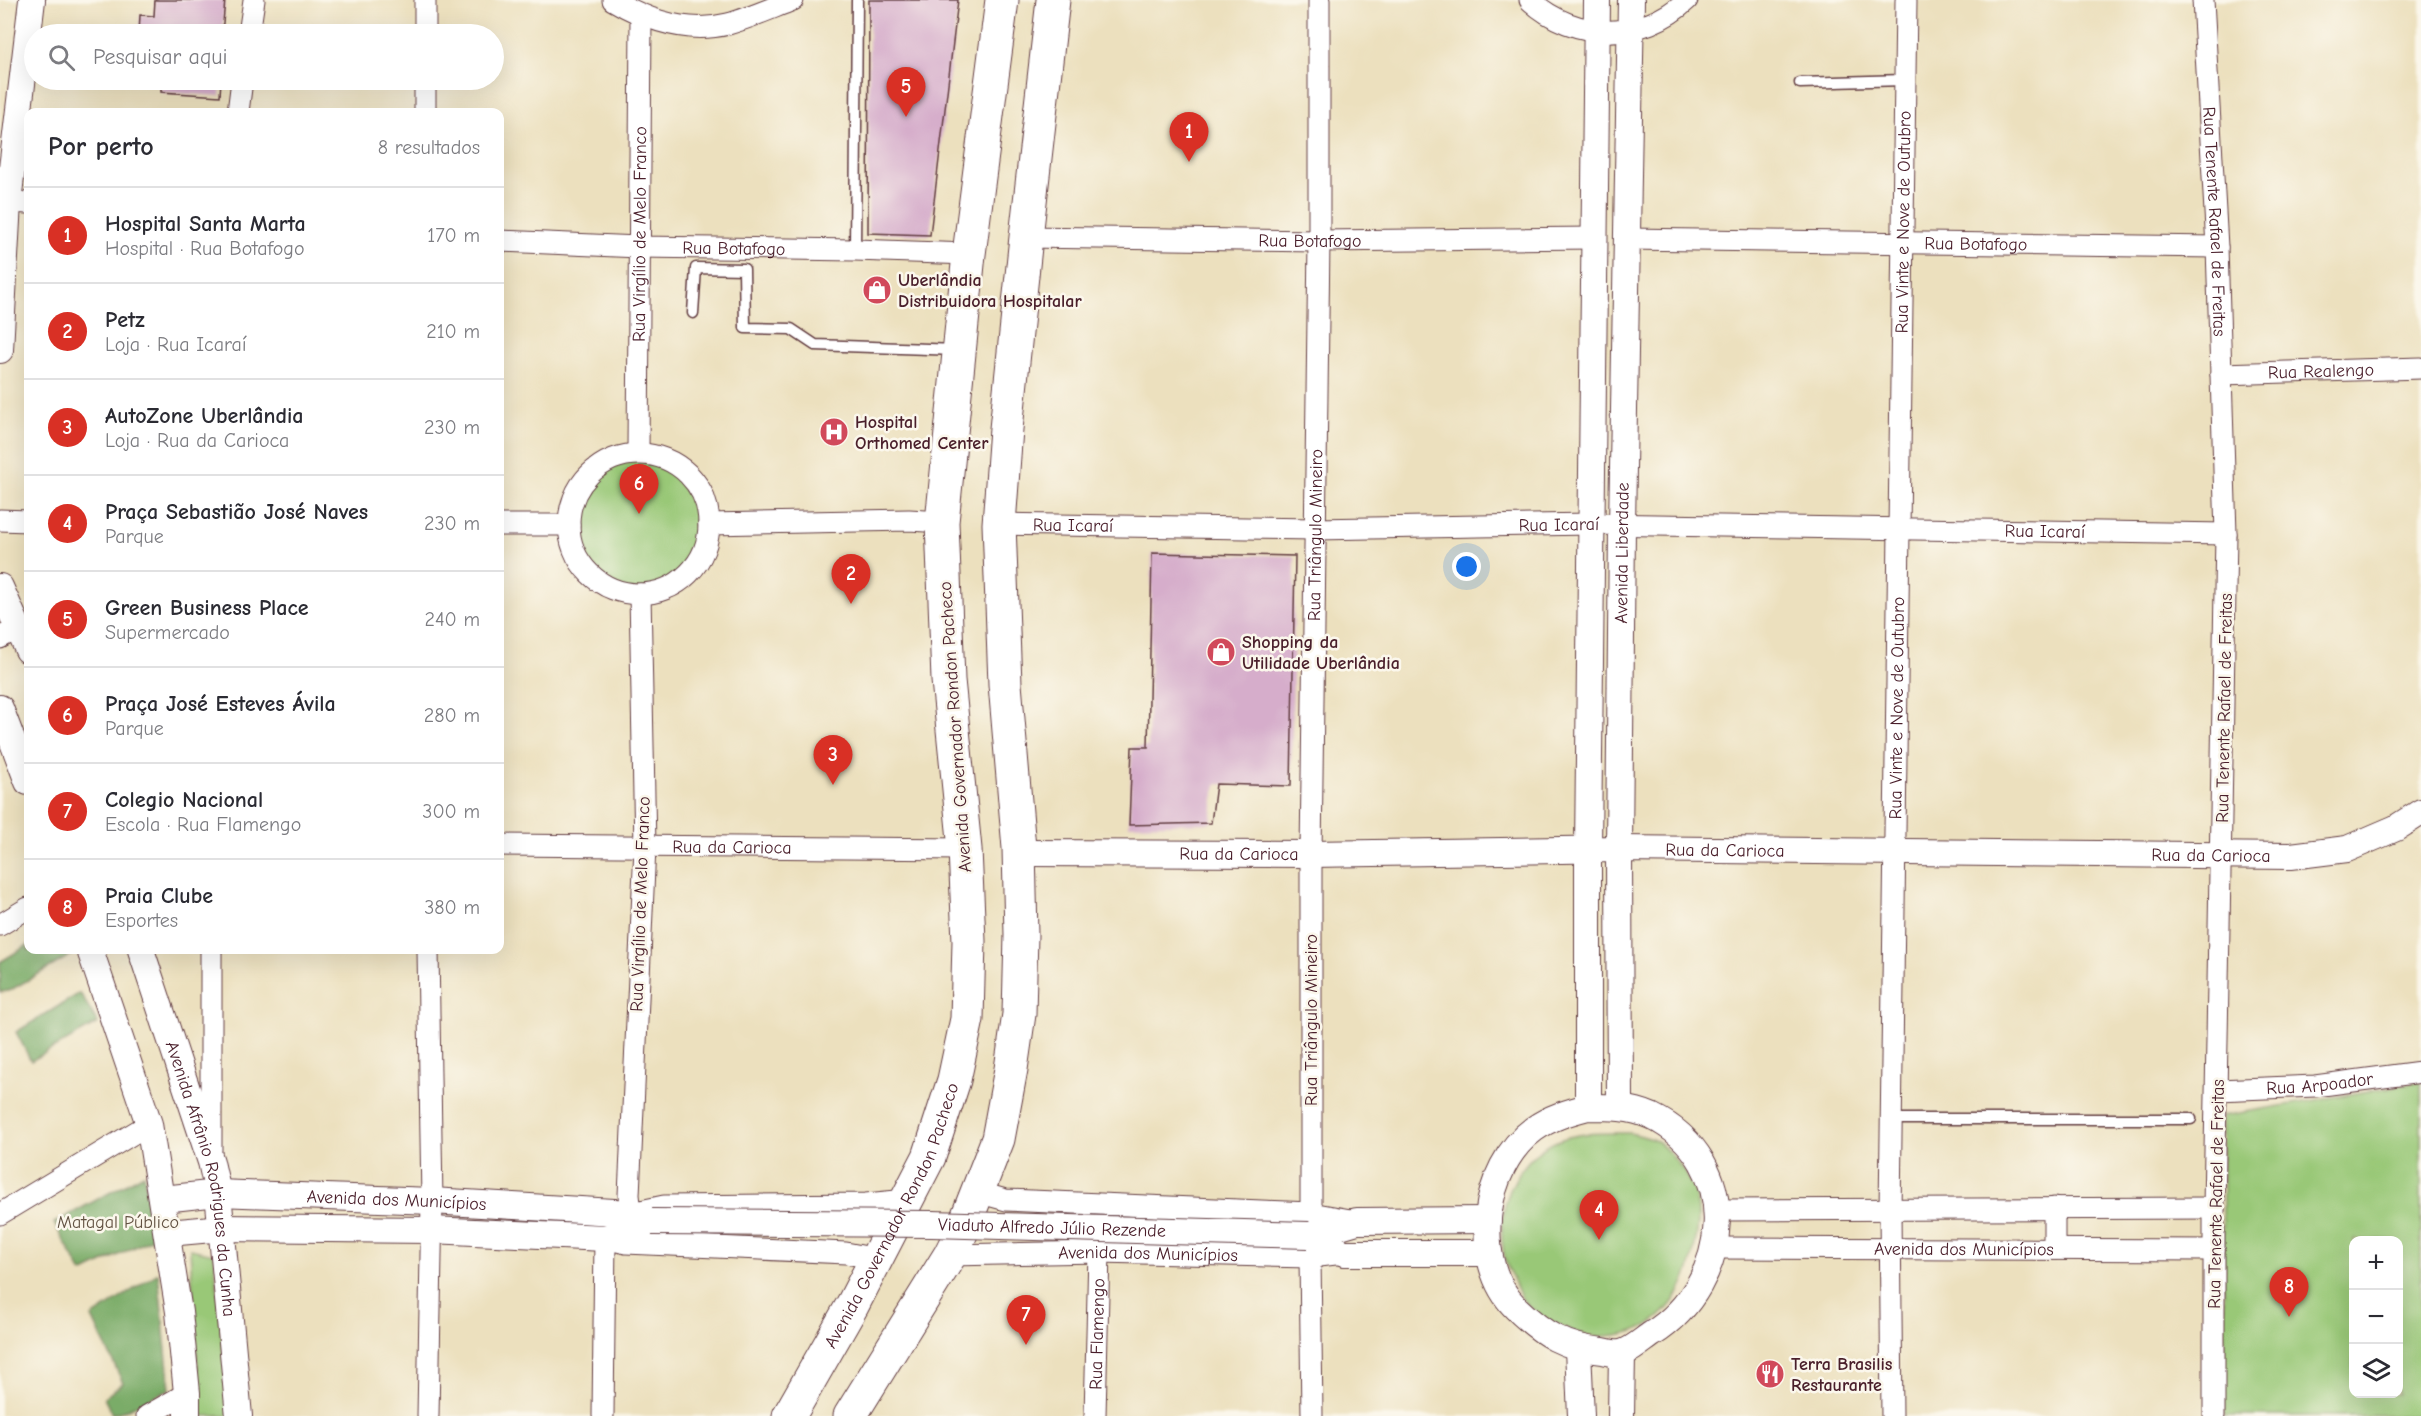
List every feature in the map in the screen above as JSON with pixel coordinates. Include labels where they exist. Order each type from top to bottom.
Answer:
[{"type":"main road","name":"Avenida Governador Rondon Pacheco","points":[[789,1416],[877,1259],[929,1157],[954,1080],[967,1019],[969,941],[965,849],[948,680],[942,522],[969,254],[1002,0]]},
{"type":"main road","points":[[850,1416],[950,1255],[977,1192],[998,1139],[1019,1014],[1021,935],[1019,853],[1005,684],[999,524],[1006,429],[1053,0]]},
{"type":"street","points":[[30,24],[32,0]]},
{"type":"street","points":[[250,24],[254,0]]},
{"type":"street","points":[[425,0],[425,24]]},
{"type":"street","points":[[613,0],[640,16],[691,27],[726,24],[793,0]]},
{"type":"street","name":"Rua Triângulo Mineiro","points":[[1311,1416],[1311,854],[1319,242],[1319,0]]},
{"type":"street","points":[[1530,0],[1542,11],[1568,25],[1597,32],[1631,30],[1656,22],[1679,8],[1687,0]]},
{"type":"street","name":"Avenida Liberdade","points":[[1588,1107],[1588,850],[1597,0]]},
{"type":"street","name":"Avenida Liberdade","points":[[1620,1107],[1619,849],[1622,525],[1631,0]]},
{"type":"street","name":"Rua Vinte e Nove de Outubro","points":[[1893,1416],[1890,1211],[1906,0]]},
{"type":"street","name":"Rua Tenente Rafael de Freitas","points":[[2203,0],[2217,247],[2226,534],[2218,1090],[2214,1208],[2214,1416]]},
{"type":"street","name":"Rua Virgílio de Melo Franco","points":[[638,453],[640,16]]},
{"type":"street","points":[[25,108],[26,90]]},
{"type":"street","points":[[238,108],[241,90]]},
{"type":"street","points":[[425,90],[425,108]]},
{"type":"street","points":[[0,350],[18,203],[24,116]]},
{"type":"street","name":"Rua Botafogo","points":[[1026,237],[1319,242],[1594,238]]},
{"type":"street","name":"Rua Botafogo","points":[[1628,239],[2217,247]]},
{"type":"street","name":"Rua Botafogo","points":[[504,240],[639,247],[969,254]]},
{"type":"street","name":"Rua Realengo","points":[[2222,374],[2421,368]]},
{"type":"street","points":[[638,453],[660,457],[680,467],[696,482],[706,502],[709,524],[706,546],[696,565],[681,581],[661,591],[639,594],[618,591],[599,581],[583,566],[573,546],[569,525],[573,503],[582,483],[597,468],[617,457],[638,453]]},
{"type":"street","points":[[0,520],[24,521]]},
{"type":"street","points":[[709,524],[909,520],[942,522]]},
{"type":"street","name":"Rua Icaraí","points":[[999,524],[1316,529],[1591,524],[2226,534]]},
{"type":"street","points":[[504,525],[569,525]]},
{"type":"street","points":[[0,587],[16,638]]},
{"type":"street","name":"Rua Virgílio de Melo Franco","points":[[639,594],[645,847],[629,1195],[641,1217]]},
{"type":"street","points":[[0,708],[24,771]]},
{"type":"street","name":"Rua da Carioca","points":[[1019,853],[1311,854],[1619,849],[2291,856],[2347,849],[2397,828],[2421,812]]},
{"type":"street","name":"Rua da Carioca","points":[[504,845],[965,849]]},
{"type":"street","points":[[0,925],[24,910]]},
{"type":"street","points":[[91,954],[149,1124],[168,1233],[187,1404],[147,1416]]},
{"type":"street","name":"Avenida Afrânio Rodrigues da Cunha","points":[[142,954],[211,1162],[218,1193],[239,1416]]},
{"type":"street","points":[[211,954],[211,1162]]},
{"type":"street","points":[[428,954],[432,1201],[429,1416]]},
{"type":"street","name":"Rua Arpoador","points":[[2218,1090],[2315,1086],[2421,1072]]},
{"type":"street","points":[[1588,1107],[1620,1107],[1650,1116],[1676,1132],[1696,1154],[1711,1181],[1718,1210],[1715,1248],[1706,1274],[1677,1317],[1622,1353],[1578,1349],[1536,1327],[1504,1295],[1489,1253],[1488,1220],[1497,1178],[1512,1152],[1533,1130],[1559,1115],[1588,1107]]},
{"type":"street","points":[[0,1214],[149,1124]]},
{"type":"street","name":"Avenida dos Municípios","points":[[977,1192],[1006,1200],[1049,1202],[1310,1235],[1344,1253],[1489,1253]]},
{"type":"street","name":"Avenida dos Municípios","points":[[163,1199],[218,1193],[432,1201],[641,1217]]},
{"type":"street","name":"Avenida dos Municípios","points":[[605,1238],[664,1206],[866,1204],[907,1200]]},
{"type":"street","points":[[1045,1253],[1027,1242],[1027,1219],[1036,1208],[1049,1202]]},
{"type":"street","points":[[800,1205],[820,1215],[826,1230],[822,1243],[802,1251]]},
{"type":"street","points":[[2054,1208],[2054,1249]]},
{"type":"street","name":"Avenida dos Municípios","points":[[1718,1210],[2214,1208]]},
{"type":"street","name":"Viaduto Alfredo Júlio Rezende","points":[[641,1217],[1310,1235]]},
{"type":"street","name":"Avenida dos Municípios","points":[[950,1255],[1099,1252],[1310,1235],[1357,1221],[1488,1220]]},
{"type":"street","name":"Avenida dos Municípios","points":[[168,1233],[223,1228],[431,1230],[605,1238],[626,1243],[846,1253],[877,1259]]},
{"type":"street","points":[[603,1416],[605,1238]]},
{"type":"street","name":"Avenida dos Municípios","points":[[1715,1248],[2214,1250]]},
{"type":"street","name":"Rua Flamengo","points":[[1095,1416],[1099,1252]]},
{"type":"street","points":[[1578,1349],[1581,1416]]},
{"type":"street","points":[[1622,1353],[1622,1416]]},
{"type":"lane","points":[[855,250],[857,0]]},
{"type":"lane","points":[[1800,82],[1904,80]]},
{"type":"lane","points":[[693,313],[696,268],[744,269],[745,328],[791,329],[815,345],[960,350]]},
{"type":"lane","points":[[1892,1119],[2191,1119]]},
{"type":"green space","points":[[639,454],[666,460],[678,466],[688,475],[697,485],[703,497],[709,524],[703,551],[697,563],[688,573],[678,582],[666,588],[639,594],[612,588],[600,582],[590,573],[581,563],[575,551],[569,524],[575,497],[581,485],[590,475],[600,466],[612,460]]},
{"type":"green space","points":[[24,947],[24,954],[73,954],[9,991],[0,992],[0,962]]},
{"type":"green space","points":[[80,993],[98,1023],[31,1061],[16,1032]]},
{"type":"green space","points":[[2421,1082],[2421,1416],[2225,1416],[2222,1116]]},
{"type":"green space","points":[[1630,1133],[1650,1138],[1662,1145],[1678,1163],[1690,1182],[1697,1201],[1698,1213],[1692,1261],[1680,1291],[1661,1315],[1648,1325],[1616,1335],[1584,1335],[1541,1315],[1529,1307],[1522,1298],[1505,1260],[1502,1240],[1507,1198],[1515,1179],[1527,1162],[1543,1149],[1562,1139],[1579,1135]]},
{"type":"green space","name":"Matagal Público","points":[[144,1174],[153,1238],[82,1273],[54,1223]]},
{"type":"green space","points":[[190,1249],[214,1254],[229,1416],[201,1416]]},
{"type":"green space","points":[[158,1273],[170,1389],[112,1414],[104,1398],[123,1383],[92,1317]]},
{"type":"building","points":[[155,0],[225,0],[223,24],[140,24],[140,15],[154,16]]},
{"type":"building","points":[[869,0],[958,0],[930,235],[868,233]]},
{"type":"building","points":[[161,90],[220,90],[220,96],[161,92]]},
{"type":"building","name":"Shopping da Utilidade Uberlândia","points":[[1152,553],[1295,556],[1291,786],[1216,784],[1211,823],[1129,825],[1132,747],[1148,747]]},
{"type":"place","name":"Green Business Place","points":[[906,117]]},
{"type":"place","name":"Hospital Santa Marta","points":[[1189,162]]},
{"type":"place","name":"Uberlândia Distribuidora Hospitalar","points":[[877,290]]},
{"type":"place","name":"Hospital Orthomed Center","points":[[834,432]]},
{"type":"place","name":"Praça José Esteves Ávila","points":[[639,514]]},
{"type":"place","name":"Petz","points":[[851,604]]},
{"type":"place","name":"Shopping da Utilidade Uberlândia","points":[[1221,652]]},
{"type":"place","name":"AutoZone Uberlândia","points":[[833,785]]},
{"type":"place","name":"Praça Sebastião José Naves","points":[[1599,1240]]},
{"type":"place","name":"Praia Clube","points":[[2289,1317]]},
{"type":"place","name":"Colegio Nacional","points":[[1026,1345]]},
{"type":"place","name":"Terra Brasilis Restaurante","points":[[1770,1374]]}]
